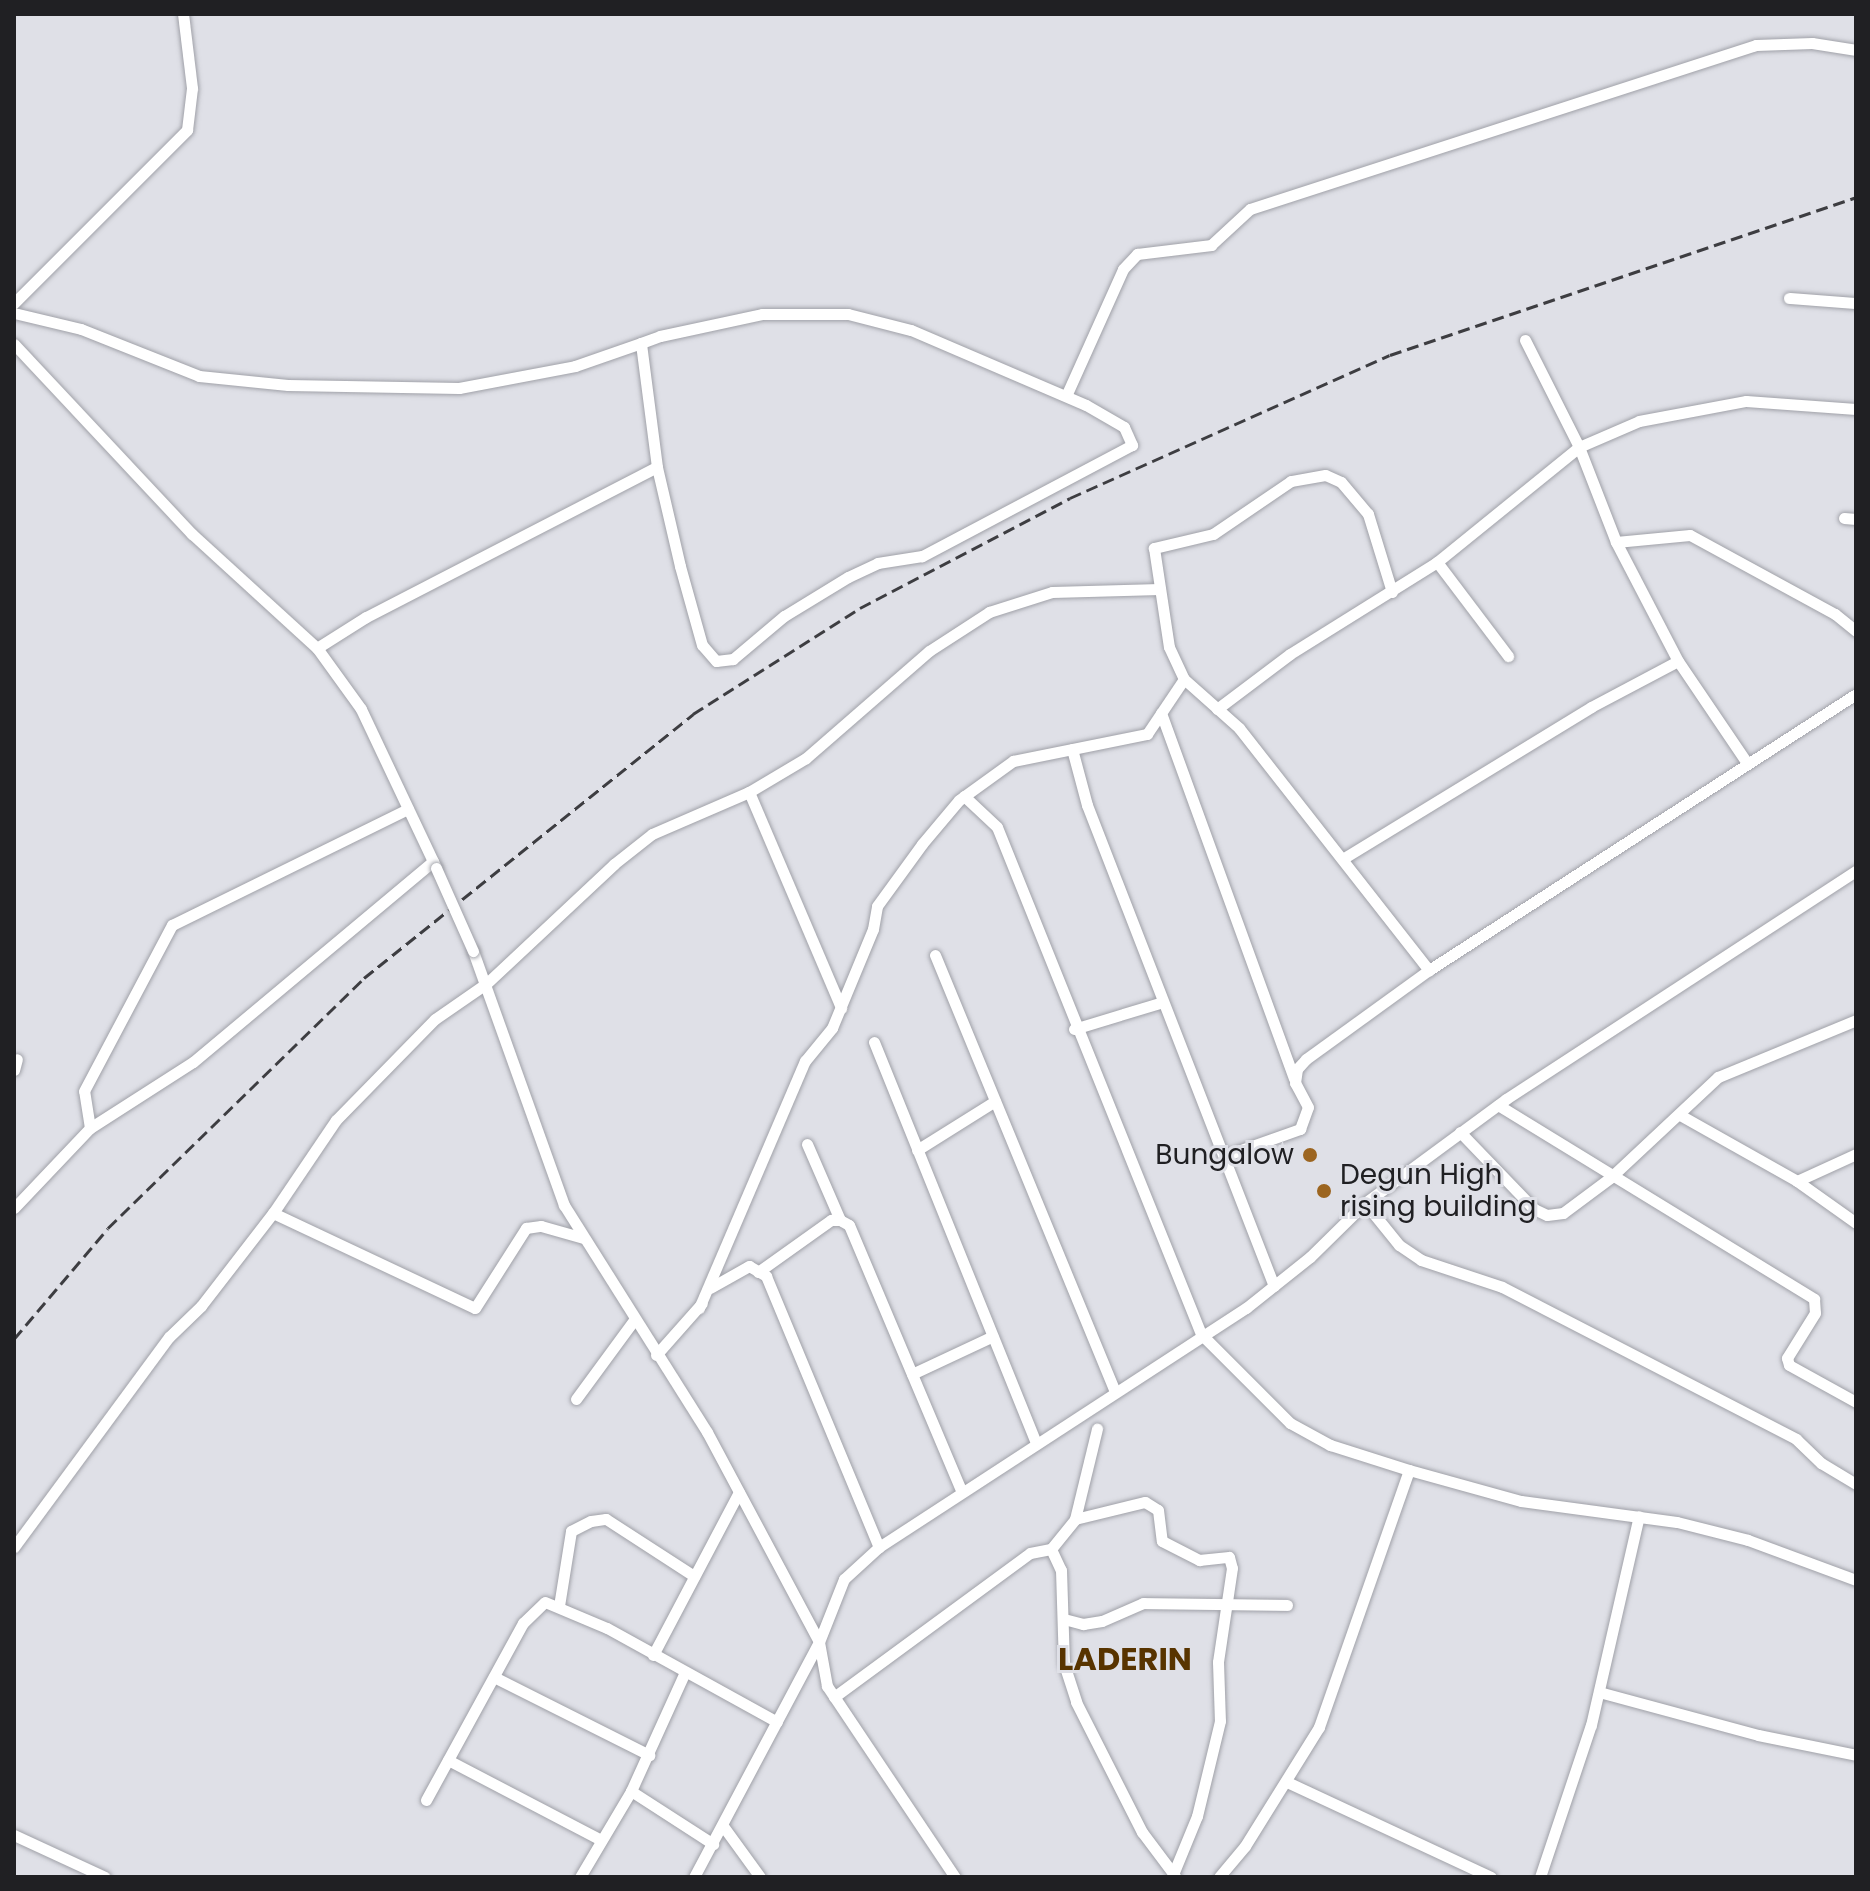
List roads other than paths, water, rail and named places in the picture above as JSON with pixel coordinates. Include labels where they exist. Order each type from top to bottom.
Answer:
[{"type":"street","points":[[14,303],[187,130],[192,88],[183,14]]},
{"type":"street","points":[[1066,396],[1123,269],[1137,254],[1211,245],[1250,209],[1756,45],[1812,43],[1856,50]]},
{"type":"street","points":[[1789,298],[1856,303]]},
{"type":"street","points":[[14,313],[81,329],[199,376],[288,385],[459,388],[575,366],[641,343],[762,314],[848,314],[911,330],[1066,396],[1111,417],[1124,427],[1132,445],[922,556],[878,563],[848,577],[801,603],[724,662],[708,656],[702,645],[657,467],[641,343]]},
{"type":"street","points":[[1525,340],[1579,447],[1616,542],[1678,661],[1747,763]]},
{"type":"street","points":[[14,344],[192,534],[317,648],[361,709],[487,983],[564,1205],[707,1432],[819,1642],[827,1686],[955,1877]]},
{"type":"street","points":[[1217,709],[1290,654],[1437,562],[1579,447],[1639,421],[1746,401],[1856,409]]},
{"type":"street","points":[[317,648],[366,617],[657,467]]},
{"type":"street","points":[[1392,592],[1368,514],[1341,482],[1307,475],[1213,534],[1154,548],[1169,647],[1184,679],[1217,709],[1344,858],[1429,970]]},
{"type":"street","points":[[1616,542],[1672,533],[1697,538],[1835,614],[1856,631]]},
{"type":"street","points":[[1437,562],[1508,656]]},
{"type":"street","points":[[14,1547],[169,1337],[201,1306],[273,1213],[336,1120],[435,1019],[487,983],[652,834],[749,792],[806,758],[929,651],[989,612],[1052,592],[1160,589]]},
{"type":"street","points":[[1344,858],[1591,707],[1678,661]]},
{"type":"street","points":[[699,1308],[805,1061],[832,1028],[841,1008],[877,906],[964,796],[1013,761],[1147,734],[1184,679]]},
{"type":"street","points":[[1295,1083],[1297,1069],[1306,1059],[1429,970],[1856,694]]},
{"type":"street","points":[[1161,713],[1295,1083],[1308,1107],[1300,1129],[1224,1156]]},
{"type":"street","points":[[1072,749],[1087,805],[1274,1286]]},
{"type":"street","points":[[749,792],[841,1008]]},
{"type":"street","points":[[964,796],[997,827],[1074,1029],[1201,1334],[1290,1423],[1330,1445],[1409,1470],[1521,1501],[1639,1516],[1748,1540],[1856,1580]]},
{"type":"street","points":[[90,1128],[83,1113],[84,1091],[172,925],[408,809]]},
{"type":"street","points":[[14,1208],[90,1128],[193,1062],[434,865]]},
{"type":"street","points":[[694,1877],[819,1642],[844,1579],[879,1547],[1274,1286],[1365,1203],[1498,1105],[1856,871]]},
{"type":"street","points":[[935,955],[1115,1391]]},
{"type":"street","points":[[1074,1029],[1163,1002]]},
{"type":"street","points":[[1460,1132],[1534,1209],[1547,1215],[1563,1213],[1610,1178],[1718,1077],[1856,1020]]},
{"type":"street","points":[[874,1042],[1036,1443]]},
{"type":"street","points":[[917,1150],[995,1101]]},
{"type":"street","points":[[1498,1105],[1610,1178],[1814,1299],[1815,1313],[1787,1358],[1789,1365],[1856,1402]]},
{"type":"street","points":[[1680,1115],[1797,1181],[1856,1223]]},
{"type":"street","points":[[807,1144],[840,1220]]},
{"type":"street","points":[[1797,1181],[1856,1154]]},
{"type":"street","points":[[1365,1203],[1399,1245],[1421,1260],[1502,1287],[1796,1439],[1821,1463],[1856,1484]]},
{"type":"street","points":[[273,1213],[475,1308],[526,1228],[541,1226],[583,1238]]},
{"type":"street","points":[[758,1272],[831,1220],[840,1220],[849,1225],[962,1492]]},
{"type":"street","points":[[656,1355],[699,1308],[714,1282],[749,1266],[766,1276],[879,1547]]},
{"type":"street","points":[[576,1399],[634,1320]]},
{"type":"street","points":[[912,1374],[993,1336]]},
{"type":"street","points":[[834,1697],[1030,1553],[1051,1549],[1075,1519],[1097,1429]]},
{"type":"street","points":[[1219,1877],[1287,1782],[1319,1727],[1409,1470]]},
{"type":"street","points":[[653,1655],[739,1492]]},
{"type":"street","points":[[1075,1519],[1128,1510],[1145,1502],[1158,1510],[1162,1541],[1182,1556],[1217,1561],[1229,1557],[1232,1568],[1224,1606],[1220,1721],[1197,1816],[1175,1874]]},
{"type":"street","points":[[1540,1877],[1599,1692],[1639,1516]]},
{"type":"street","points":[[559,1606],[571,1531],[591,1521],[606,1519],[694,1576]]},
{"type":"street","points":[[1051,1549],[1061,1570],[1064,1664],[1076,1702],[1142,1832],[1175,1874]]},
{"type":"street","points":[[1064,1619],[1083,1624],[1102,1621],[1143,1603],[1287,1605]]},
{"type":"street","points":[[426,1800],[537,1605],[559,1606],[777,1722]]},
{"type":"street","points":[[580,1877],[631,1791],[685,1672]]},
{"type":"street","points":[[494,1677],[649,1755]]},
{"type":"street","points":[[1599,1692],[1758,1735],[1856,1755]]},
{"type":"street","points":[[448,1760],[601,1840]]},
{"type":"street","points":[[1287,1782],[1491,1877]]},
{"type":"street","points":[[631,1791],[713,1844]]},
{"type":"street","points":[[723,1826],[760,1877]]},
{"type":"street","points":[[14,1835],[105,1877]]},
{"type":"railway","points":[[14,1339],[108,1228],[364,978],[693,714],[860,608],[1070,498],[1390,355],[1856,197]]},
{"type":"place","name":"Bungalow","points":[[1310,1155]]},
{"type":"place","name":"Degun High rising building","points":[[1324,1191]]},
{"type":"district","name":"LADERIN","points":[[1125,1659]]}]
